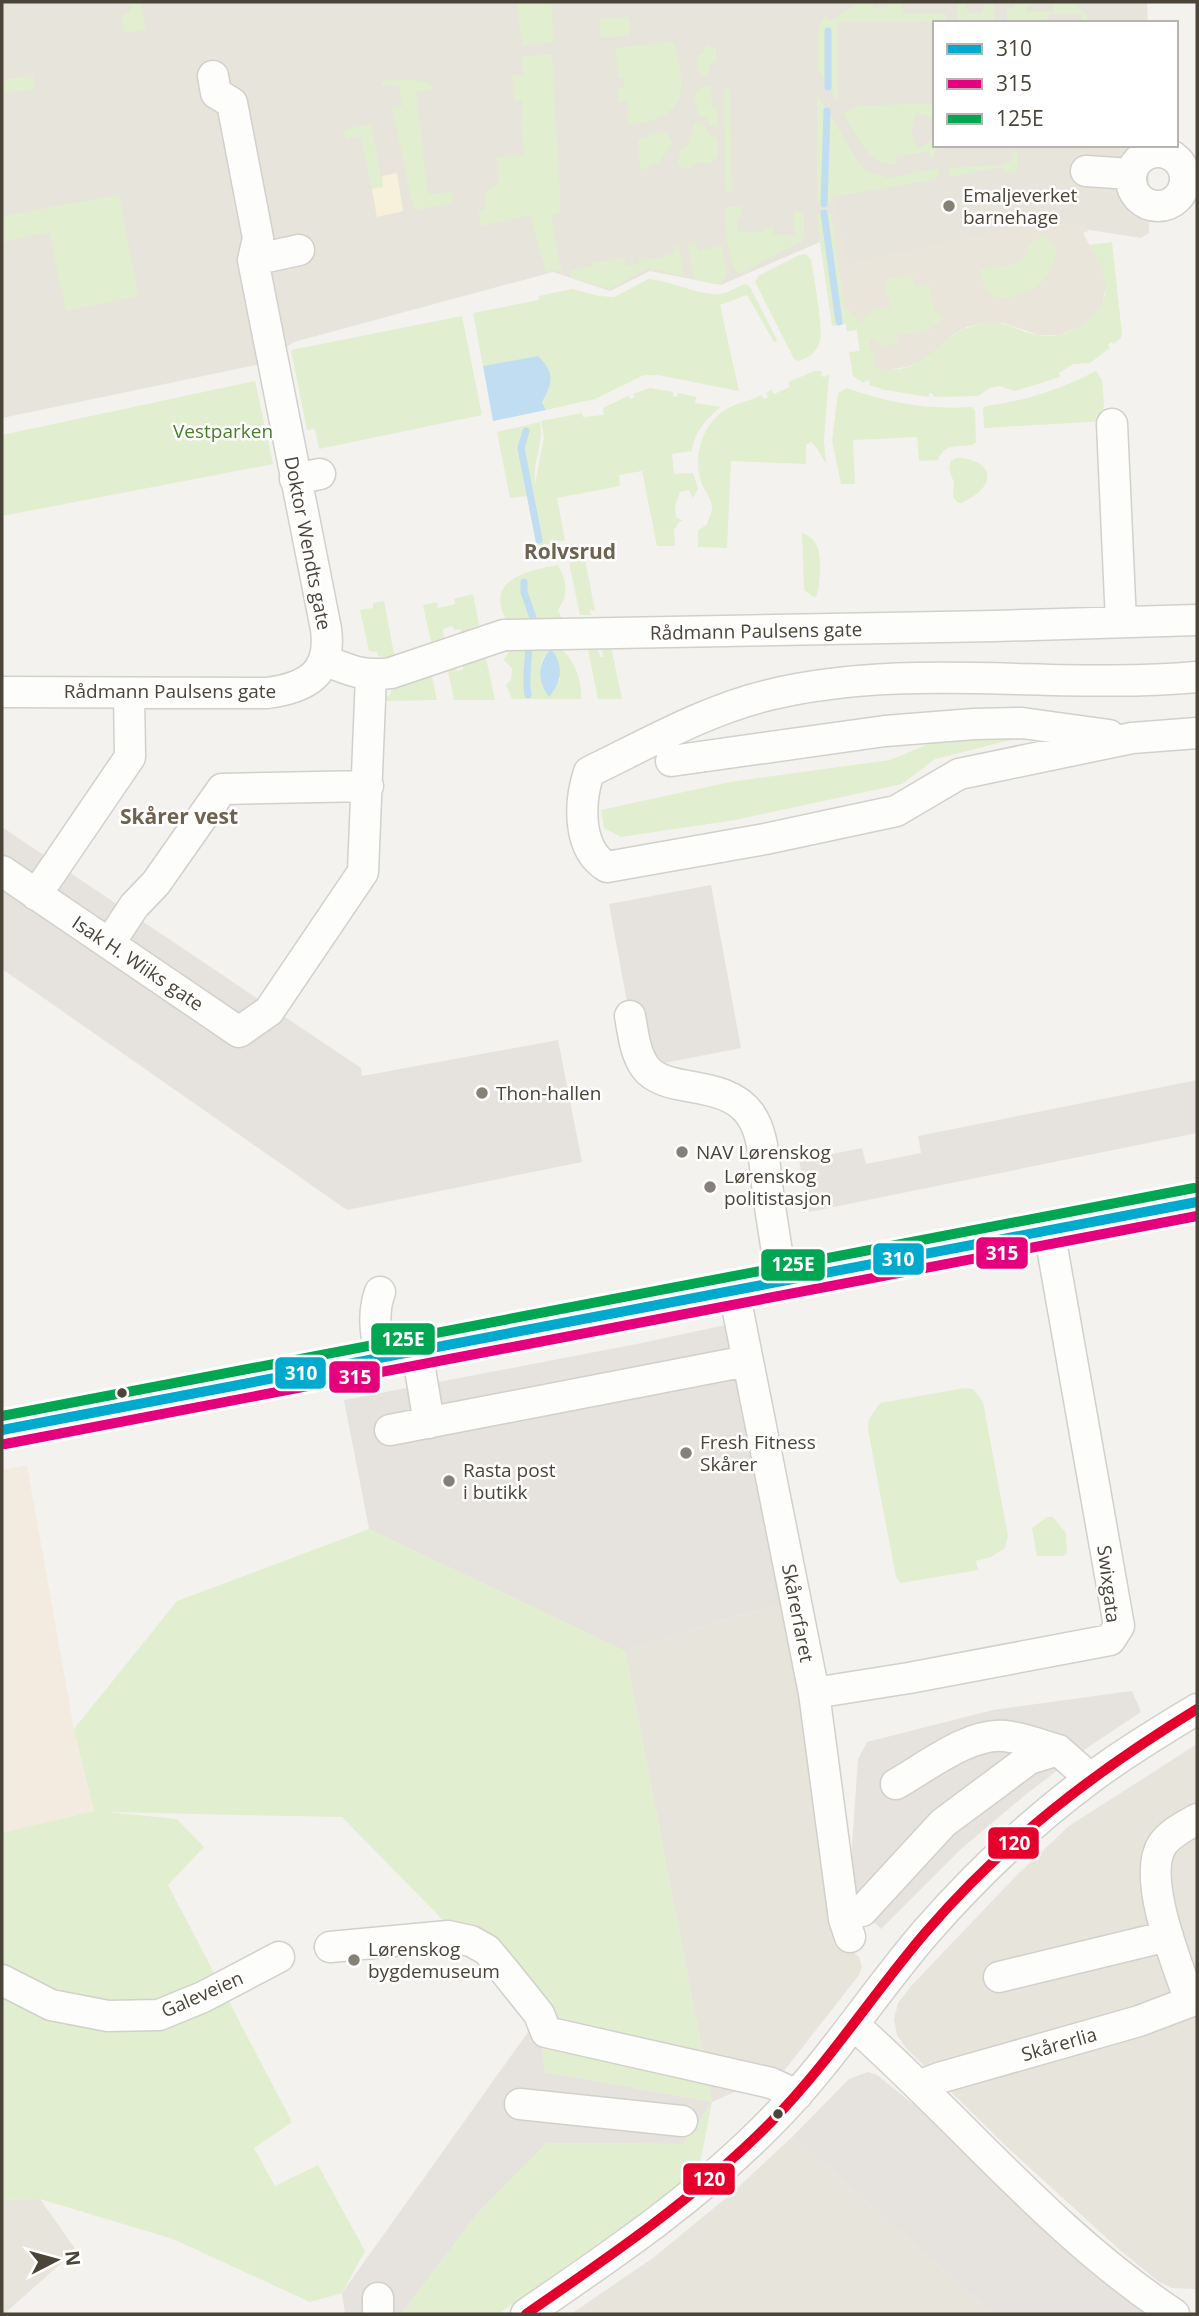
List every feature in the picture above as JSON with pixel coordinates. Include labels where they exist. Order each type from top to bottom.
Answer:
[{"type":"street","name":"Doktor Wendts gate","points":[[213,76],[216,93],[232,103],[258,238],[253,260],[308,477],[326,629],[325,654]]},
{"type":"street","points":[[1148,154],[1167,154],[1189,162],[1183,190],[1178,198],[1163,206],[1154,206],[1139,199],[1131,183],[1131,174],[1135,166],[1148,154]]},
{"type":"street","points":[[1086,171],[1131,174]]},
{"type":"street","points":[[253,260],[299,250]]},
{"type":"street","points":[[1112,424],[1121,622]]},
{"type":"street","name":"Rådmann Paulsens gate","points":[[371,676],[391,673],[504,635],[1197,620]]},
{"type":"street","points":[[109,944],[134,906],[156,883],[222,789],[368,786],[371,676],[357,673],[325,654]]},
{"type":"street","name":"Rådmann Paulsens gate","points":[[2,692],[267,693],[306,683],[318,673],[325,654]]},
{"type":"street","points":[[1197,677],[1114,680],[948,676],[837,682],[768,695],[701,719],[589,772],[583,790],[582,818],[589,846],[597,861],[607,867],[765,839],[896,811],[959,774],[1132,738],[1197,733]]},
{"type":"street","points":[[36,895],[130,757],[129,693]]},
{"type":"street","points":[[671,761],[886,731],[974,724],[1022,723],[1132,738]]},
{"type":"street","name":"Isak H. Wiiks gate","points":[[2,871],[239,1032],[269,1011],[363,872],[368,786]]},
{"type":"street","points":[[630,1016],[636,1046],[646,1069],[668,1082],[729,1096],[750,1114],[761,1143],[782,1282]]},
{"type":"street","points":[[2,1430],[1197,1202]]},
{"type":"street","name":"Swixgata","points":[[814,1693],[1110,1640],[1119,1626],[1049,1230]]},
{"type":"street","name":"Skårerfaret","points":[[734,1291],[814,1693],[844,1919],[856,1924],[943,1823],[1029,1759],[1058,1750]]},
{"type":"street","points":[[400,1354],[429,1423]]},
{"type":"street","points":[[390,1430],[747,1362]]},
{"type":"street","points":[[526,2314],[650,2227],[734,2158],[797,2095],[924,1935],[958,1897],[1020,1837],[1090,1778],[1197,1709]]},
{"type":"street","points":[[896,1784],[968,1743],[983,1737],[1005,1736],[1058,1750],[1090,1778]]},
{"type":"street","points":[[1194,2000],[1168,1936],[1158,1897],[1156,1876],[1157,1858],[1163,1845],[1175,1832],[1197,1819]]},
{"type":"street","points":[[330,1947],[448,1936],[471,1941],[487,1950],[507,1974],[539,2014],[546,2032],[771,2083],[797,2095]]},
{"type":"street","points":[[999,1977],[1168,1936]]},
{"type":"street","name":"Galeveien","points":[[2,1980],[51,2005],[108,2016],[159,2015],[203,1997],[279,1957]]},
{"type":"street","name":"Skårerlia","points":[[919,2086],[1139,2021],[1194,2000]]},
{"type":"street","points":[[854,2025],[1046,2209],[1134,2288],[1174,2314]]},
{"type":"street","points":[[520,2104],[682,2121]]},
{"type":"shaded area","points":[[2,2],[1147,2],[1148,21],[933,21],[933,147],[1149,147],[1149,233],[1141,238],[1083,229],[841,266],[820,242],[721,285],[650,271],[610,291],[553,272],[294,342],[261,364],[2,418]]},
{"type":"shaded area","points":[[833,197],[848,263],[1016,227],[1087,223],[1088,231],[1083,233],[1105,278],[1102,305],[1091,321],[1059,335],[1038,335],[1004,323],[983,323],[954,334],[927,359],[907,367],[884,370],[871,366],[861,359],[857,330],[847,331],[830,203]]},
{"type":"shaded area","points":[[2,827],[361,1068],[362,1076],[558,1040],[582,1162],[347,1210],[2,969]]},
{"type":"shaded area","points":[[711,885],[741,1048],[639,1068],[609,904]]},
{"type":"shaded area","points":[[1197,1080],[1197,1133],[809,1212],[799,1161],[862,1148],[866,1164],[921,1153],[918,1136]]},
{"type":"shaded area","points":[[753,1319],[791,1603],[735,1616],[625,1651],[369,1529],[344,1400]]},
{"type":"shaded area","points":[[27,1465],[74,1729],[94,1811],[2,1833],[2,1470]]},
{"type":"shaded area","points":[[791,1603],[835,1935],[859,1957],[862,1967],[859,1975],[784,2071],[712,2102],[625,1651],[735,1616]]},
{"type":"shaded area","points":[[1132,1691],[1141,1712],[1081,1752],[1024,1796],[961,1849],[881,1929],[853,1901],[851,1861],[858,1759],[867,1742],[993,1710]]},
{"type":"shaded area","points":[[1197,1744],[1197,2289],[1191,2289],[1172,2288],[1159,2282],[1121,2251],[1006,2146],[906,2048],[897,2035],[894,2019],[898,2003],[911,1986],[1017,1875],[1069,1826]]},
{"type":"shaded area","points":[[538,2018],[545,2072],[712,2102],[683,2144],[547,2143],[476,2215],[401,2314],[345,2314],[342,2293]]},
{"type":"shaded area","points":[[868,2072],[877,2075],[1176,2314],[992,2314],[793,2136],[849,2079]]},
{"type":"shaded area","points":[[793,2136],[992,2314],[571,2314],[653,2258],[732,2193]]},
{"type":"shaded area","points":[[40,2199],[76,2250],[2,2314],[2,2200]]},
{"type":"green space","points":[[118,2],[141,2],[146,30],[127,33],[124,30],[122,15],[131,11],[131,6]]},
{"type":"green space","points":[[517,2],[551,2],[554,42],[522,46]]},
{"type":"green space","points":[[860,2],[872,2],[874,8],[887,7],[887,2],[901,2],[904,14],[946,14],[946,21],[838,22],[838,103],[818,70],[818,31],[826,16],[830,21]]},
{"type":"green space","points":[[957,2],[965,2],[968,13],[982,13],[985,2],[994,2],[995,21],[957,21]]},
{"type":"green space","points":[[1017,2],[1031,2],[1031,5],[1026,6],[1026,12],[1053,12],[1053,2],[1071,3],[1083,11],[1089,21],[1083,21],[1082,14],[1048,14],[1047,21],[1007,21],[1007,6],[1012,9]]},
{"type":"green space","points":[[629,17],[630,35],[601,38],[599,19]]},
{"type":"green space","points":[[674,42],[681,75],[679,99],[673,109],[663,116],[629,125],[627,102],[619,102],[618,88],[624,87],[623,78],[618,78],[616,48]]},
{"type":"green space","points":[[707,45],[716,48],[716,61],[709,65],[709,75],[704,76],[697,69],[698,54],[703,53]]},
{"type":"green space","points":[[552,54],[561,212],[551,216],[562,273],[556,270],[546,272],[530,215],[481,226],[478,211],[485,209],[484,194],[499,183],[496,158],[524,154],[522,100],[514,100],[512,75],[523,75],[522,57]]},
{"type":"green space","points":[[33,75],[35,89],[2,94],[2,80]]},
{"type":"green space","points":[[410,79],[428,82],[433,89],[416,92],[428,194],[452,192],[453,203],[415,210],[413,207],[392,108],[402,106],[399,85],[382,86],[381,81]]},
{"type":"green space","points":[[711,85],[712,107],[717,109],[717,125],[710,126],[706,118],[698,115],[694,97],[698,89]]},
{"type":"green space","points":[[724,89],[730,89],[732,191],[725,191]]},
{"type":"green space","points":[[817,94],[858,161],[868,172],[888,178],[938,168],[940,175],[937,179],[833,197],[830,203],[817,204]]},
{"type":"green space","points":[[933,104],[933,117],[916,113],[911,131],[917,149],[933,140],[933,147],[937,147],[934,157],[930,158],[929,151],[896,157],[897,164],[879,160],[864,147],[843,113],[861,105]]},
{"type":"green space","points":[[695,122],[705,125],[710,136],[717,138],[718,157],[708,164],[699,162],[687,169],[677,165],[681,150],[688,145]]},
{"type":"green space","points":[[371,124],[383,186],[403,211],[377,217],[361,136],[346,139],[343,130]]},
{"type":"green space","points":[[665,131],[673,142],[660,162],[640,170],[638,140]]},
{"type":"green space","points":[[1013,151],[1017,151],[1017,171],[1004,173],[1003,167],[950,177],[948,168],[1005,165],[1010,161]]},
{"type":"green space","points":[[119,195],[138,296],[66,311],[49,232],[2,242],[2,216]]},
{"type":"green space","points":[[725,207],[741,207],[741,217],[737,218],[737,232],[763,232],[764,228],[773,228],[774,235],[797,235],[794,231],[794,212],[804,212],[804,236],[801,241],[742,273],[737,273],[733,268],[725,229]]},
{"type":"green space","points":[[817,213],[831,213],[844,307],[860,322],[864,321],[866,314],[882,307],[891,309],[884,280],[912,274],[915,286],[929,284],[934,308],[943,318],[923,332],[898,334],[898,343],[881,346],[874,338],[870,340],[869,345],[875,356],[872,366],[905,368],[918,363],[962,330],[986,323],[1002,324],[1047,336],[1073,331],[1087,322],[1099,309],[1105,292],[1104,276],[1088,245],[1112,242],[1121,338],[1114,344],[1111,342],[1108,345],[1110,348],[1090,363],[1073,364],[1059,373],[1060,377],[1015,391],[999,386],[978,396],[934,397],[929,393],[929,397],[885,390],[869,385],[870,382],[866,380],[864,383],[853,376],[849,352],[860,351],[857,330],[847,331],[846,324],[832,326]]},
{"type":"green space","points":[[1042,236],[1050,239],[1056,250],[1053,265],[1045,278],[1030,290],[1011,297],[997,297],[988,292],[980,270],[1022,261],[1031,243]]},
{"type":"green space","points":[[696,243],[698,251],[722,246],[727,273],[722,283],[694,279],[688,245]]},
{"type":"green space","points":[[679,246],[684,277],[648,268],[610,289],[571,277],[570,271],[592,266],[592,263],[624,257],[626,266],[639,264],[639,260],[675,254],[674,247]]},
{"type":"green space","points":[[806,254],[811,259],[821,335],[814,352],[797,361],[755,282],[758,276]]},
{"type":"green space","points":[[649,279],[712,294],[723,293],[746,284],[750,287],[777,340],[774,342],[747,295],[720,305],[739,391],[658,375],[644,375],[595,399],[546,410],[542,402],[550,379],[538,356],[483,366],[473,313],[539,300],[539,296],[572,289],[614,297]]},
{"type":"green space","points":[[462,316],[482,415],[319,449],[315,429],[307,430],[291,350]]},
{"type":"green space","points":[[815,371],[822,371],[821,376],[825,377],[829,374],[824,441],[826,464],[811,442],[806,445],[806,464],[731,461],[727,548],[698,547],[698,530],[707,525],[712,509],[698,467],[700,445],[709,425],[725,410],[761,395],[764,399],[768,397],[766,393],[771,390],[774,394],[790,387],[788,382]]},
{"type":"green space","points":[[1096,371],[1102,380],[1105,421],[984,428],[983,408],[986,406],[1043,393]]},
{"type":"green space","name":"Vestparken","points":[[255,381],[273,464],[2,516],[2,435]]},
{"type":"green space","points":[[650,388],[673,392],[673,396],[677,397],[678,393],[696,397],[695,403],[721,407],[702,426],[692,451],[672,454],[674,474],[693,473],[698,488],[693,498],[689,490],[680,492],[675,507],[676,517],[683,521],[679,522],[674,530],[675,546],[657,546],[642,471],[619,475],[620,486],[557,498],[565,540],[537,547],[527,496],[510,498],[497,432],[540,422],[535,484],[544,437],[541,421],[582,413],[583,417],[604,415],[603,408],[628,396],[631,399],[635,397],[633,394]]},
{"type":"green space","points":[[847,388],[909,404],[972,407],[975,411],[976,442],[948,448],[938,460],[919,461],[917,437],[853,440],[855,484],[841,484],[832,440],[838,393]]},
{"type":"green space","points":[[956,458],[970,459],[982,465],[987,475],[982,489],[962,503],[958,503],[953,497],[954,483],[949,469],[951,461]]},
{"type":"green space","points":[[802,533],[812,539],[818,548],[820,574],[815,598],[804,590]]},
{"type":"green space","points":[[585,559],[595,611],[590,610],[591,615],[580,615],[569,563]]},
{"type":"green space","points":[[558,565],[566,587],[558,610],[564,624],[508,623],[501,608],[500,597],[504,587],[521,575]]},
{"type":"green space","points":[[473,594],[479,625],[461,634],[460,629],[454,630],[452,626],[443,629],[444,637],[431,642],[423,605],[437,602],[438,608],[455,604],[454,599]]},
{"type":"green space","points":[[384,601],[394,654],[405,652],[385,659],[378,656],[377,652],[369,651],[360,610],[373,608],[373,603]]},
{"type":"green space","points":[[513,644],[553,645],[571,660],[580,684],[581,699],[512,699],[506,685],[511,680],[512,669],[504,660]],"holes":[[[545,655],[560,679],[553,692],[540,676]]]},
{"type":"green space","points":[[611,647],[622,699],[598,699],[588,650],[598,650],[600,657],[603,657],[602,648]]},
{"type":"green space","points":[[485,653],[495,700],[454,700],[448,671],[463,669],[463,662]]},
{"type":"green space","points":[[431,672],[437,700],[387,701],[386,697],[391,694],[391,690]]},
{"type":"green space","points":[[1035,734],[935,759],[902,784],[735,820],[621,837],[604,828],[601,810],[730,782],[890,760],[941,739]]},
{"type":"green space","points":[[965,1388],[973,1389],[983,1402],[1008,1536],[1005,1548],[991,1557],[976,1561],[978,1570],[901,1583],[895,1572],[868,1430],[869,1419],[880,1403]]},
{"type":"green space","points":[[1047,1517],[1053,1517],[1066,1533],[1067,1553],[1063,1556],[1037,1556],[1032,1528]]},
{"type":"green space","points":[[369,1529],[625,1651],[712,2102],[545,2072],[538,2017],[342,1817],[107,1812],[177,1819],[204,1847],[168,1885],[292,2122],[254,2148],[275,2186],[318,2165],[365,2251],[342,2293],[310,2302],[173,2239],[40,2199],[2,2200],[2,1833],[94,1811],[74,1729],[177,1601]]},
{"type":"green space","points":[[712,2102],[698,2174],[498,2314],[401,2314],[476,2215],[547,2143],[683,2144]]},
{"type":"sand","points":[[397,173],[403,211],[377,217],[372,189],[383,187],[382,176]]},
{"type":"water","points":[[538,356],[551,378],[542,402],[546,410],[493,421],[483,366]]},
{"type":"water","points":[[551,649],[558,661],[560,673],[557,685],[549,697],[542,684],[540,672],[543,660]]},
{"type":"waterway","points":[[828,31],[828,87]]},
{"type":"waterway","points":[[824,204],[827,111]]},
{"type":"waterway","points":[[824,213],[839,322]]},
{"type":"waterway","points":[[526,431],[521,448],[539,540]]},
{"type":"waterway","points":[[524,582],[524,592],[533,618]]},
{"type":"waterway","points":[[528,695],[529,648]]},
{"type":"transit line","name":"125E","points":[[2,1416],[1194,1188]]},
{"type":"transit line","name":"310","points":[[2,1430],[1197,1202]]},
{"type":"transit line","name":"315","points":[[5,1444],[1197,1216]]},
{"type":"transit line","name":"120","points":[[526,2314],[684,2200],[771,2122],[812,2077],[925,1933],[986,1868],[1019,1838],[1087,1783],[1197,1709]]},
{"type":"place","name":"Emaljeverket barnehage","points":[[949,206]]},
{"type":"place","name":"Thon-hallen","points":[[482,1093]]},
{"type":"place","name":"NAV Lørenskog","points":[[682,1152]]},
{"type":"place","name":"Lørenskog politistasjon","points":[[710,1187]]},
{"type":"place","name":"Fresh Fitness Skårer","points":[[686,1453]]},
{"type":"place","name":"Rasta post i butikk","points":[[449,1481]]},
{"type":"place","name":"Lørenskog bygdemuseum","points":[[354,1960]]},
{"type":"district","name":"Rolvsrud","points":[[570,551]]},
{"type":"district","name":"Skårer vest","points":[[179,816]]}]
